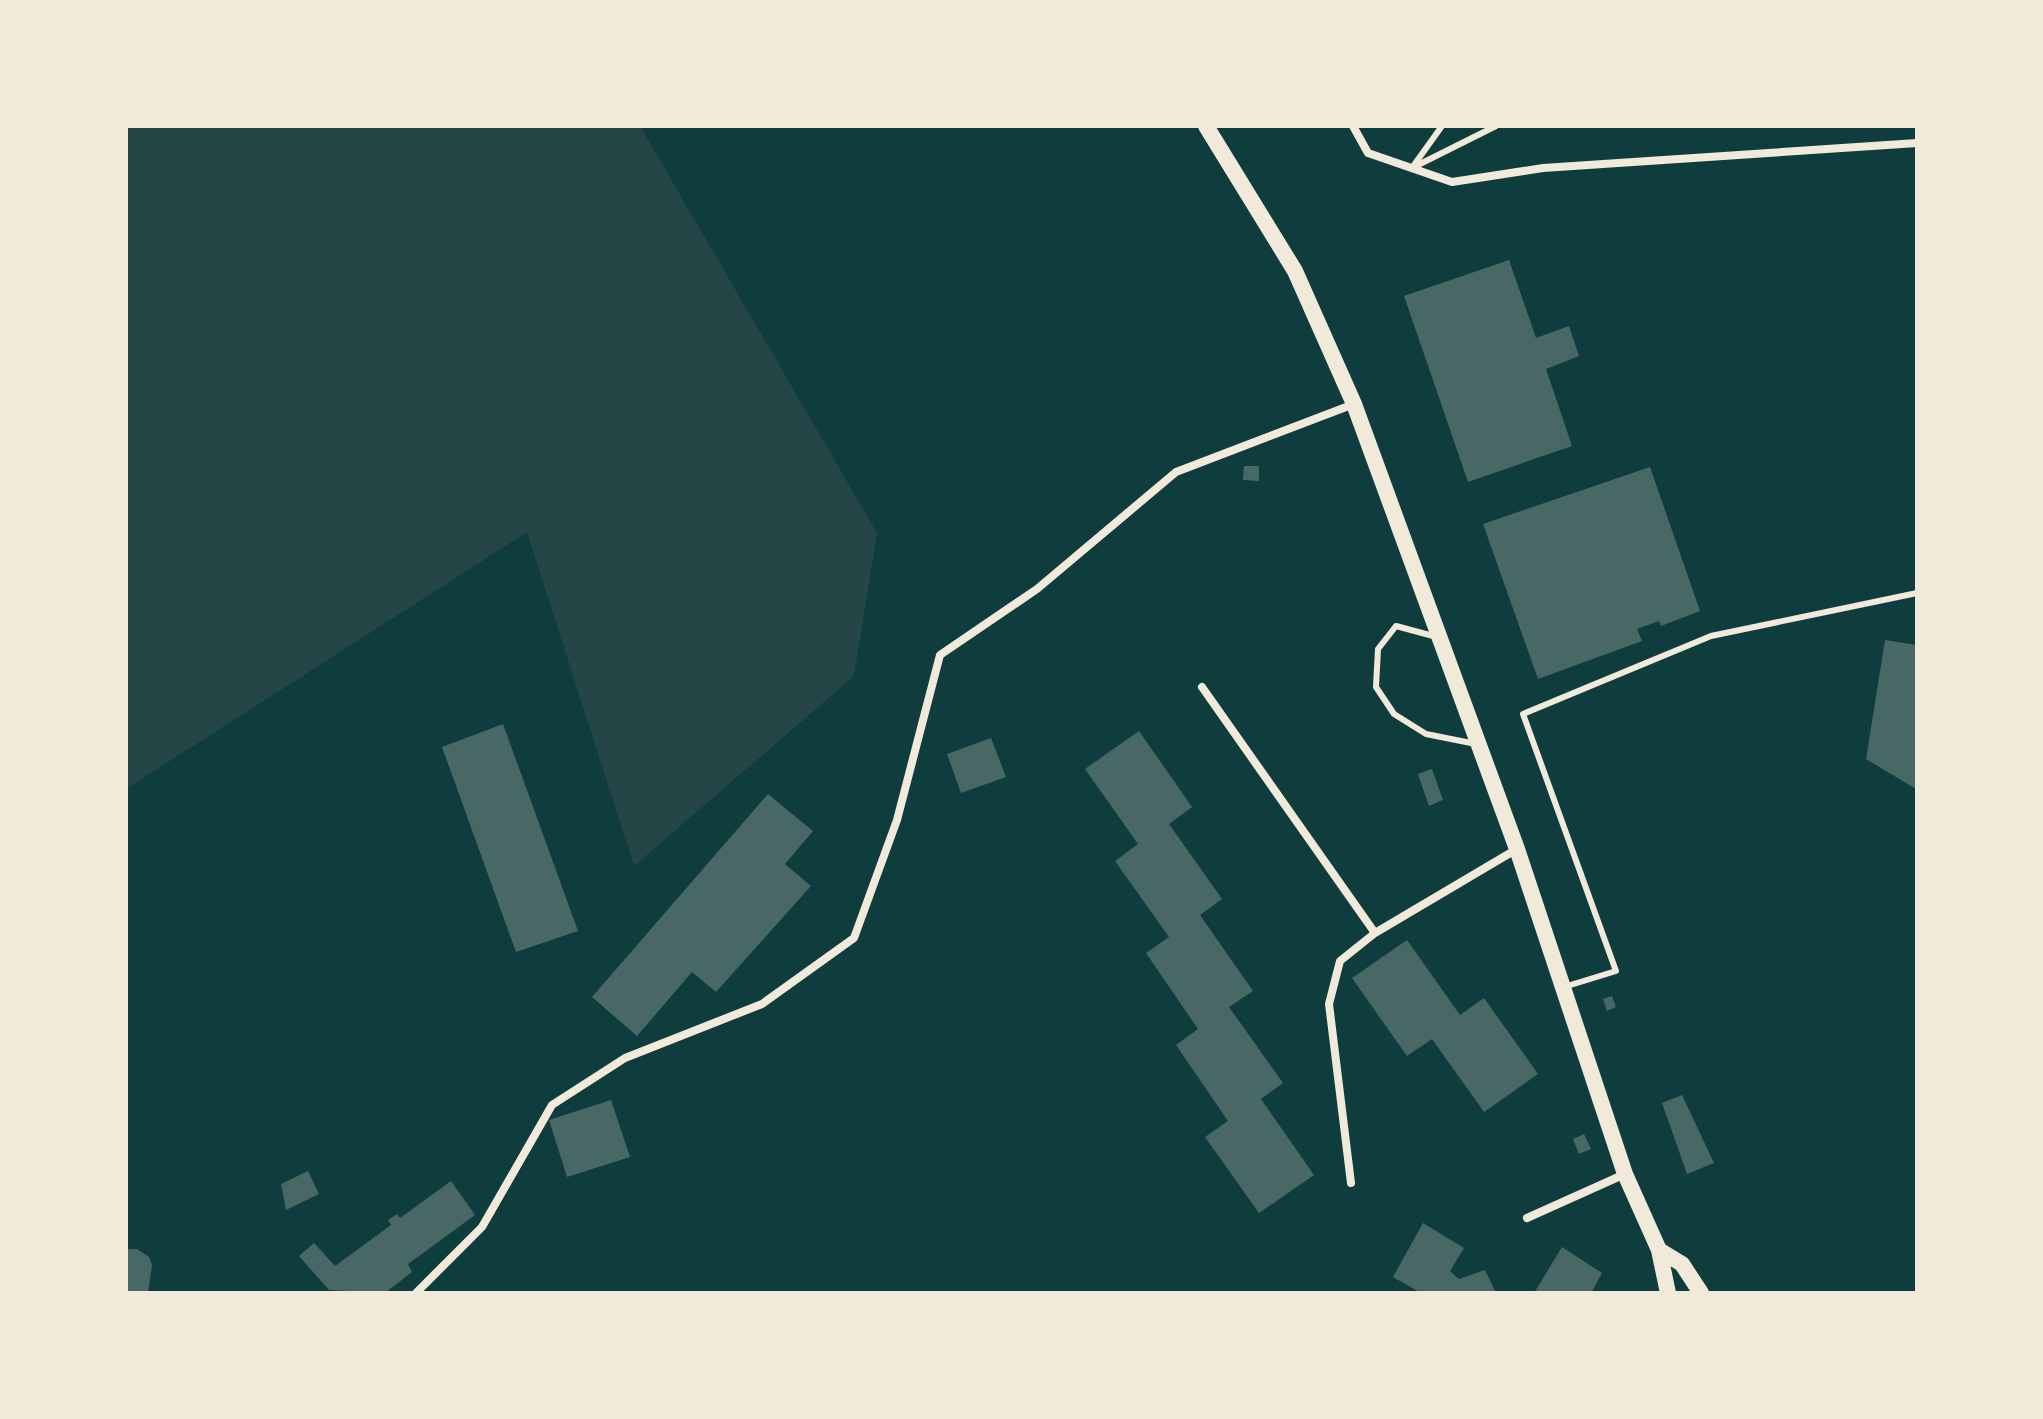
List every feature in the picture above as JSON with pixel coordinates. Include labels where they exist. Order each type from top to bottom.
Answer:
[{"type":"main road","points":[[1206,126],[1295,271],[1354,404],[1517,849],[1625,1174],[1659,1250],[1668,1293]]},
{"type":"main road","points":[[1659,1250],[1682,1264],[1701,1293]]},
{"type":"street","points":[[1353,126],[1368,153],[1452,182],[1543,168],[1917,143]]},
{"type":"street","points":[[416,1293],[482,1227],[552,1105],[625,1058],[762,1004],[854,938],[897,820],[940,655],[1037,589],[1176,472],[1354,404]]},
{"type":"street","points":[[1202,687],[1375,933]]},
{"type":"street","points":[[1351,1183],[1329,1004],[1340,961],[1375,933],[1517,849]]},
{"type":"street","points":[[1527,1218],[1625,1174]]},
{"type":"lane","points":[[1412,168],[1442,126]]},
{"type":"lane","points":[[1412,168],[1496,126]]},
{"type":"lane","points":[[1564,987],[1616,971],[1523,714],[1711,636],[1917,593]]},
{"type":"lane","points":[[1437,637],[1396,626],[1378,649],[1376,687],[1394,714],[1426,734],[1476,744]]},
{"type":"shaded area","points":[[126,126],[640,126],[877,533],[854,676],[634,866],[527,532],[126,789]]},
{"type":"building","points":[[1509,260],[1536,338],[1569,326],[1579,356],[1546,369],[1572,446],[1468,482],[1404,296]]},
{"type":"building","points":[[1244,466],[1259,466],[1259,481],[1243,480]]},
{"type":"building","points":[[1650,467],[1700,611],[1661,626],[1659,621],[1637,629],[1642,641],[1538,679],[1483,524]]},
{"type":"building","points":[[1885,640],[1917,645],[1916,789],[1866,759]]},
{"type":"building","points":[[503,724],[578,931],[516,952],[442,747]]},
{"type":"building","points":[[1139,731],[1192,807],[1169,824],[1222,899],[1200,915],[1253,991],[1229,1007],[1283,1083],[1261,1099],[1314,1175],[1259,1213],[1205,1137],[1228,1121],[1176,1045],[1198,1029],[1146,953],[1169,937],[1115,861],[1138,844],[1085,769]]},
{"type":"building","points":[[991,738],[1006,777],[961,793],[947,754]]},
{"type":"building","points":[[1432,769],[1443,800],[1429,806],[1418,774]]},
{"type":"building","points":[[768,794],[813,831],[785,864],[811,886],[716,992],[692,972],[637,1036],[592,997]]},
{"type":"building","points":[[1407,940],[1460,1015],[1484,998],[1538,1074],[1484,1112],[1432,1039],[1407,1056],[1352,978]]},
{"type":"building","points":[[1612,996],[1616,1007],[1607,1011],[1603,999]]},
{"type":"building","points":[[1682,1095],[1714,1163],[1687,1174],[1662,1103]]},
{"type":"building","points":[[611,1100],[630,1157],[567,1177],[549,1120]]},
{"type":"building","points":[[1584,1134],[1591,1149],[1579,1154],[1573,1139]]},
{"type":"building","points":[[308,1171],[319,1194],[286,1210],[281,1184]]},
{"type":"building","points":[[451,1181],[475,1215],[408,1264],[412,1272],[385,1293],[329,1290],[299,1256],[314,1243],[335,1266],[391,1225],[388,1220],[397,1214],[400,1218]]},
{"type":"building","points":[[1423,1223],[1464,1248],[1450,1271],[1459,1279],[1485,1270],[1496,1293],[1421,1293],[1393,1277]]},
{"type":"building","points":[[1562,1247],[1602,1273],[1591,1293],[1534,1293]]},
{"type":"building","points":[[126,1249],[137,1249],[149,1257],[152,1265],[148,1293],[126,1293]]}]
